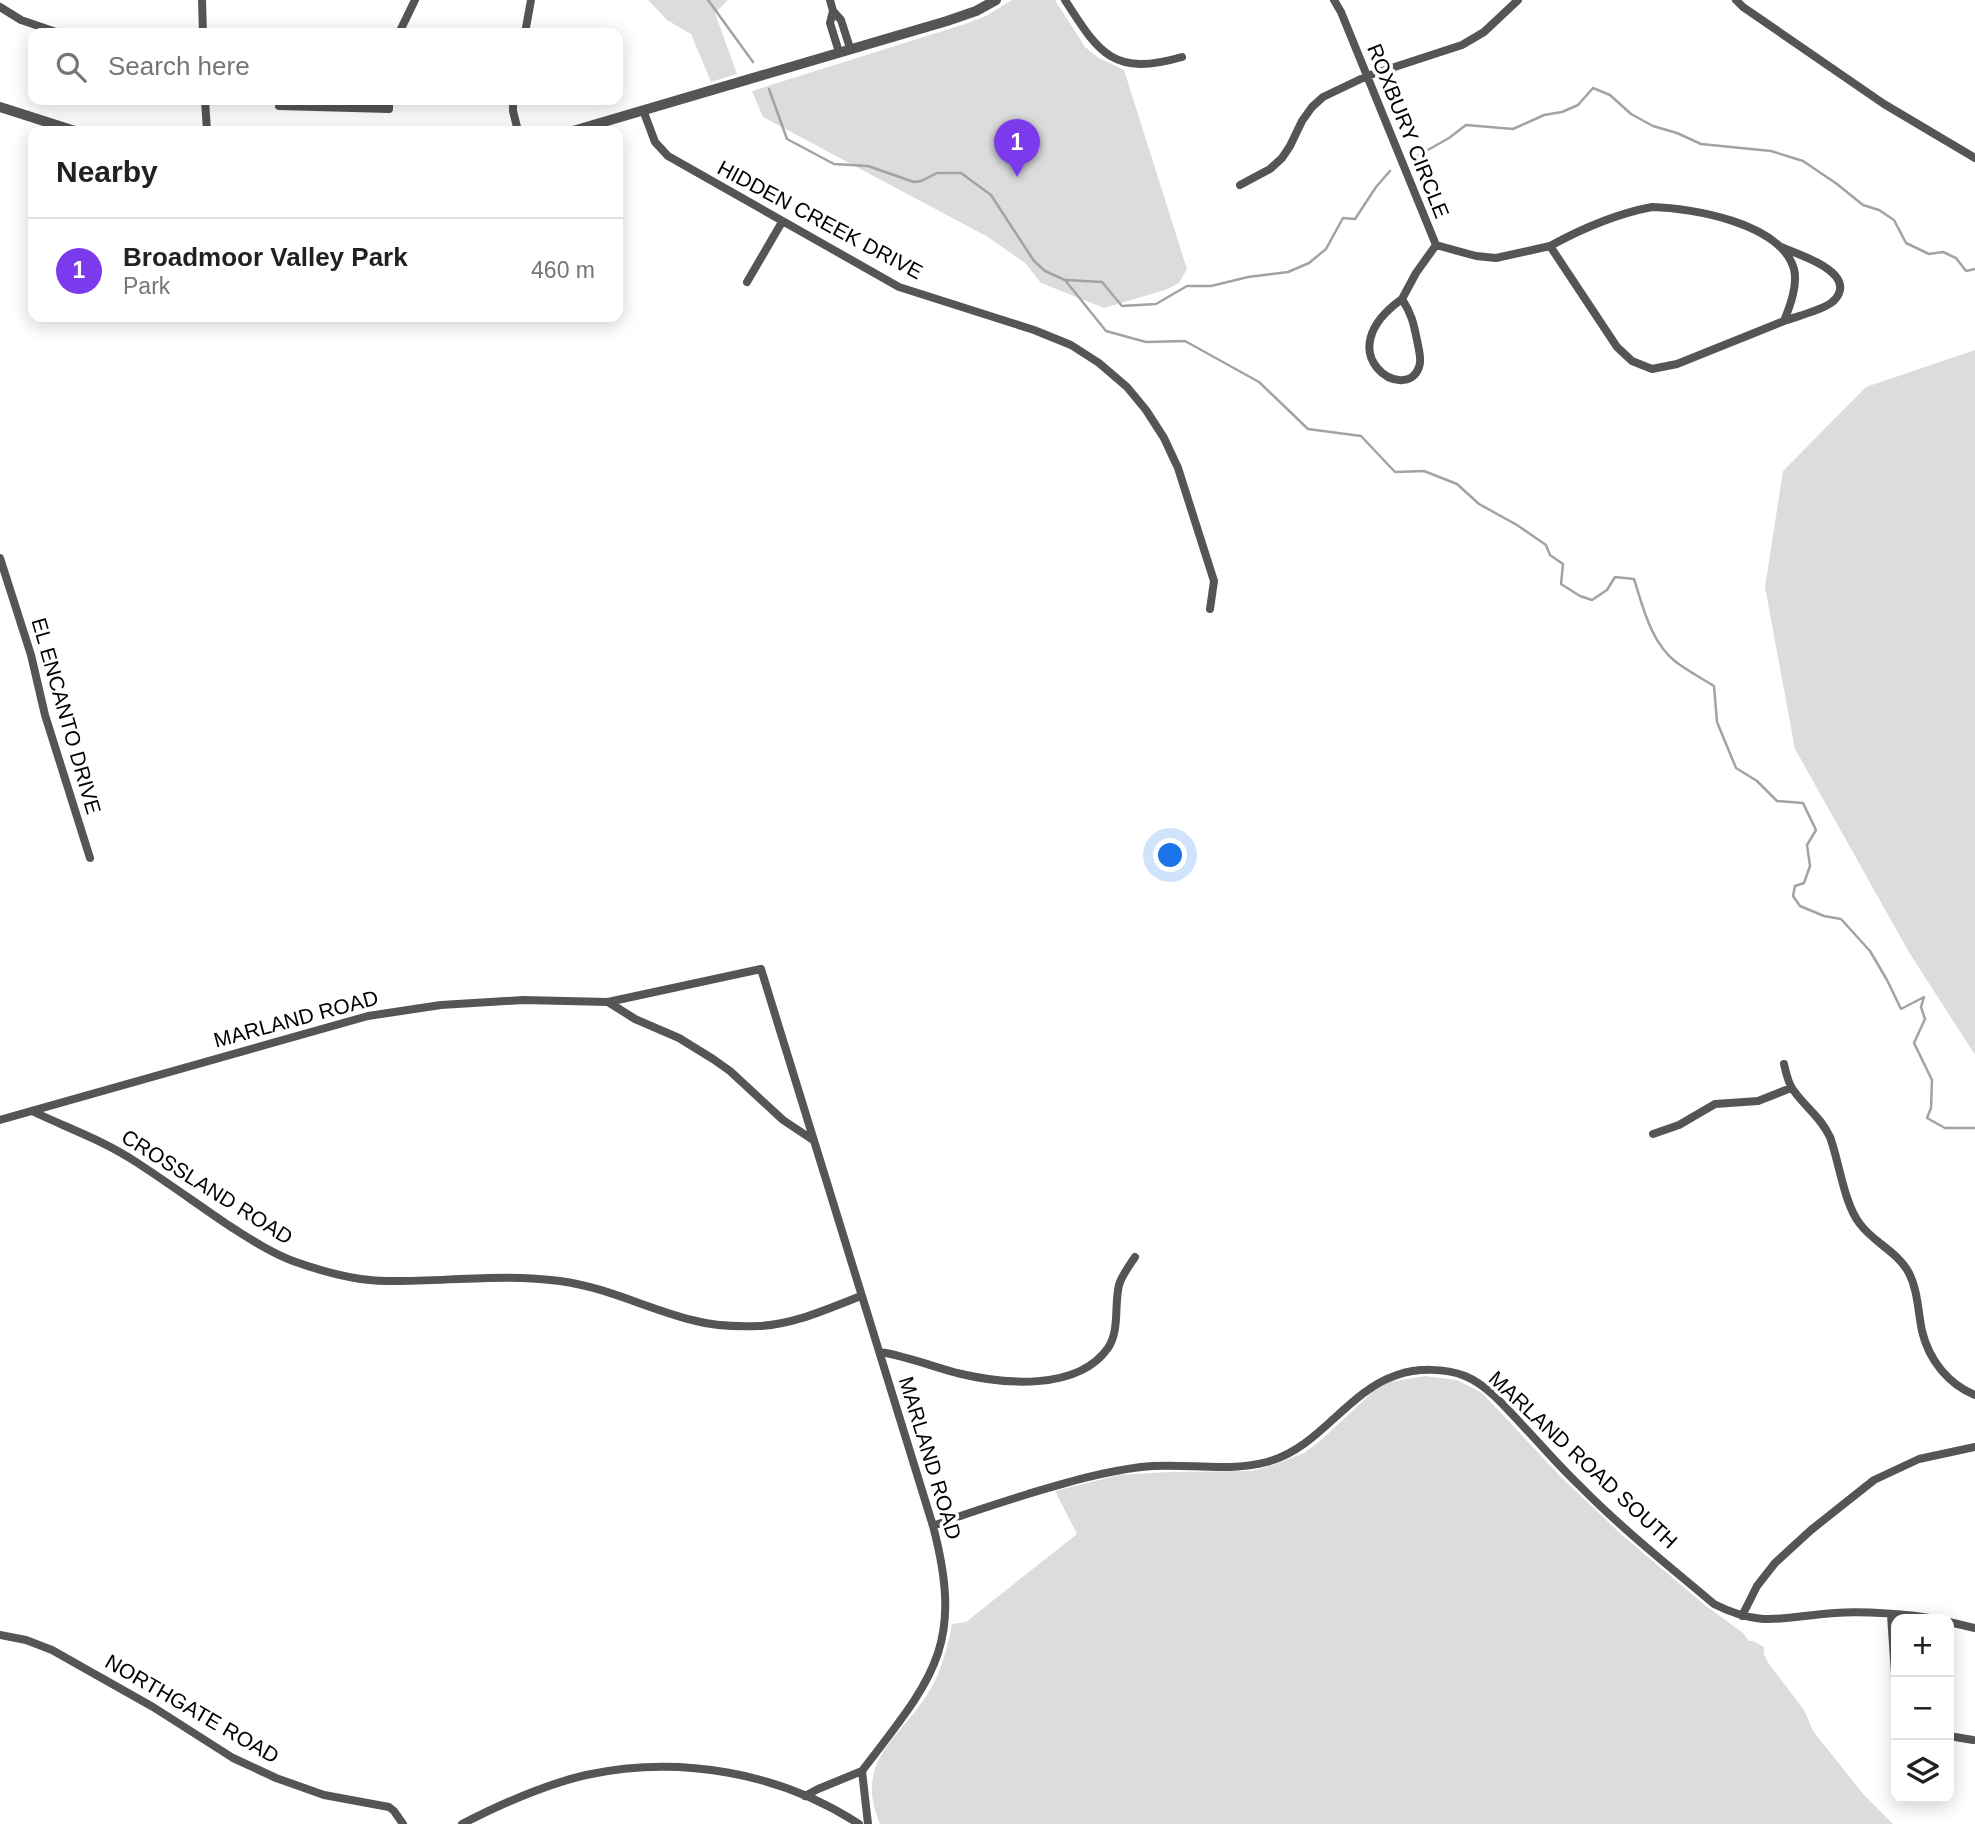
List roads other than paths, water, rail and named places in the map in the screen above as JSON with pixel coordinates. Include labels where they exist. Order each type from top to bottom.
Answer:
[{"type":"street","points":[[202,0],[203,28]]},
{"type":"street","points":[[401,28],[415,0]]},
{"type":"street","points":[[526,28],[531,0]]},
{"type":"street","points":[[830,0],[830,23],[839,52]]},
{"type":"street","points":[[590,126],[964,16],[996,0]]},
{"type":"street","points":[[1065,0],[1090,39],[1113,57],[1127,63],[1146,65],[1182,57]]},
{"type":"street","name":"ROXBURY CIRCLE","points":[[1334,0],[1436,245],[1476,256],[1496,258],[1550,246],[1579,230],[1628,212],[1652,207],[1678,208],[1710,213],[1752,229],[1782,247],[1825,267],[1836,275],[1840,285],[1839,294],[1832,303],[1677,364],[1652,369],[1632,361],[1617,347],[1550,246]]},
{"type":"street","points":[[1240,185],[1270,169],[1282,158],[1302,121],[1323,97],[1367,76],[1462,45],[1484,32],[1517,0]]},
{"type":"street","points":[[1736,0],[1884,104],[1975,158]]},
{"type":"street","points":[[0,7],[21,20],[44,28]]},
{"type":"street","points":[[832,11],[841,20],[850,48]]},
{"type":"street","points":[[205,105],[207,126]]},
{"type":"street","points":[[279,106],[389,109],[389,105]]},
{"type":"street","points":[[513,105],[517,126]]},
{"type":"street","points":[[0,107],[59,126]]},
{"type":"street","name":"HIDDEN CREEK DRIVE","points":[[643,110],[655,142],[668,156],[782,222],[899,287],[1034,330],[1071,345],[1099,363],[1127,387],[1164,438],[1178,468],[1214,582],[1210,609]]},
{"type":"street","points":[[747,282],[782,222]]},
{"type":"street","points":[[1402,299],[1412,314],[1420,356],[1419,367],[1412,378],[1402,380],[1390,378],[1378,370],[1371,359],[1371,332],[1386,310],[1402,299],[1436,245]]},
{"type":"street","points":[[1782,247],[1794,269],[1794,298],[1784,321]]},
{"type":"street","name":"EL ENCANTO DRIVE","points":[[0,558],[4,585],[31,655],[45,715],[90,858]]},
{"type":"street","name":"MARLAND ROAD","points":[[0,1119],[368,1016],[441,1005],[523,1000],[608,1002],[761,969],[942,1559],[946,1600],[945,1626],[935,1666],[914,1702],[862,1771]]},
{"type":"street","points":[[608,1002],[635,1019],[679,1038],[713,1059],[730,1071],[783,1121],[814,1140]]},
{"type":"street","points":[[1784,1064],[1791,1088],[1825,1126],[1853,1213],[1859,1223],[1897,1256],[1909,1273],[1922,1332],[1933,1360],[1956,1385],[1975,1395]]},
{"type":"street","points":[[1653,1134],[1679,1125],[1715,1104],[1758,1101],[1791,1088]]},
{"type":"street","name":"CROSSLAND ROAD","points":[[32,1111],[94,1138],[136,1161],[263,1247],[295,1262],[345,1275],[383,1281],[510,1278],[558,1280],[596,1289],[692,1320],[725,1325],[761,1326],[787,1322],[861,1296]]},
{"type":"street","points":[[880,1352],[903,1355],[954,1372],[1002,1381],[1067,1376],[1092,1365],[1109,1346],[1114,1334],[1119,1286],[1135,1257]]},
{"type":"street","name":"MARLAND ROAD SOUTH","points":[[933,1526],[1102,1472],[1144,1466],[1228,1467],[1279,1458],[1305,1443],[1373,1386],[1402,1373],[1431,1370],[1464,1376],[1488,1390],[1621,1525],[1714,1604],[1742,1616],[1760,1620],[1835,1613],[1891,1615]]},
{"type":"street","points":[[1742,1616],[1757,1586],[1775,1563],[1811,1530],[1874,1480],[1919,1459],[1975,1447]]},
{"type":"street","points":[[1954,1623],[1975,1628]]},
{"type":"street","name":"NORTHGATE ROAD","points":[[0,1635],[26,1640],[91,1670],[252,1767],[305,1790],[389,1807],[403,1824]]},
{"type":"street","points":[[1954,1737],[1973,1740]]},
{"type":"street","points":[[462,1824],[500,1805],[552,1785],[585,1776],[628,1769],[687,1767],[757,1779],[805,1796],[859,1824]]},
{"type":"street","points":[[805,1796],[862,1771],[868,1824]]},
{"type":"waterway","points":[[708,0],[753,62]]},
{"type":"waterway","points":[[1412,159],[1466,125],[1513,129],[1544,115],[1562,112],[1578,105],[1593,88],[1610,95],[1631,114],[1653,126],[1701,144],[1771,151],[1803,161],[1863,205],[1879,210],[1894,220],[1906,243],[1929,254],[1943,252],[1956,258],[1966,271],[1975,269]]},
{"type":"waterway","points":[[769,89],[787,139],[834,164],[868,166],[914,182],[937,173],[961,173],[991,195],[1034,261],[1045,271],[1065,280],[1106,331],[1146,342],[1185,341],[1259,382],[1308,429],[1361,436],[1395,472],[1424,471],[1457,484],[1479,504],[1546,545],[1550,555],[1563,564],[1561,584],[1580,596],[1592,600],[1607,590],[1615,577],[1634,579],[1649,624],[1660,645],[1676,662],[1714,686],[1717,722],[1736,768],[1757,781],[1777,801],[1803,803],[1816,830],[1807,845],[1810,866],[1804,883],[1795,886],[1793,896],[1800,906],[1824,916],[1841,919],[1870,951],[1901,1009],[1924,997],[1921,1007],[1925,1019],[1914,1043],[1932,1080],[1931,1108],[1927,1118],[1945,1128],[1975,1128]]},
{"type":"waterway","points":[[1066,280],[1102,282],[1122,306],[1156,304],[1187,286],[1211,286],[1248,277],[1288,272],[1309,263],[1326,249],[1343,218],[1355,219],[1390,171]]},
{"type":"place","name":"Broadmoor Valley Park","points":[[1017,177]]}]
